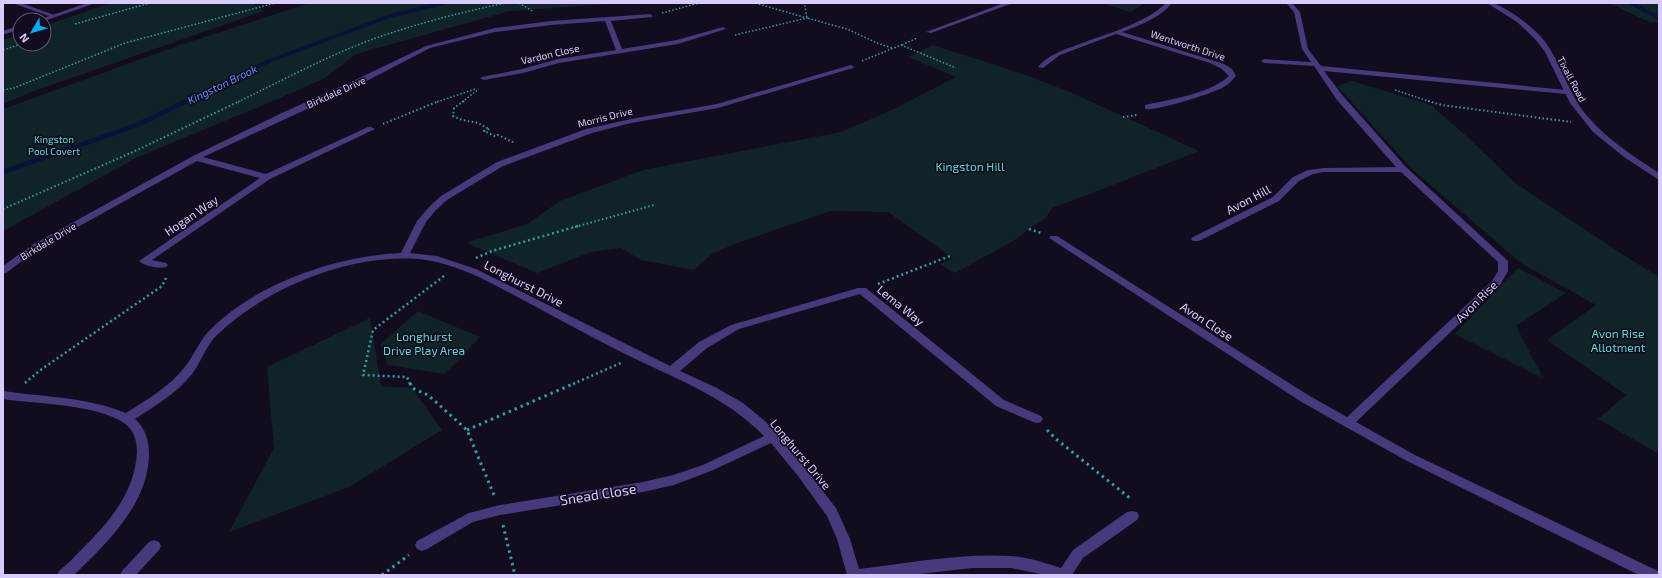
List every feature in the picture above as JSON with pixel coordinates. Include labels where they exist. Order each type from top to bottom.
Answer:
[{"type":"street","points":[[15,3],[54,16],[93,3]]},
{"type":"street","points":[[929,32],[1010,3]]},
{"type":"street","points":[[1041,67],[1058,54],[1138,24],[1162,10],[1169,3]]},
{"type":"street","name":"Avon Rise","points":[[1288,3],[1297,12],[1305,49],[1340,98],[1403,169],[1503,261],[1503,271],[1496,283],[1348,423]]},
{"type":"street","name":"Tixall Road","points":[[1490,3],[1508,13],[1528,28],[1542,44],[1566,92],[1589,124],[1608,140],[1659,177]]},
{"type":"street","name":"Birkdale Drive","points":[[3,271],[35,247],[196,158],[287,114],[356,83],[428,47],[495,30],[550,22],[650,16]]},
{"type":"street","points":[[607,19],[620,51]]},
{"type":"street","name":"Vardon Close","points":[[484,78],[523,71],[558,61],[678,42],[723,29]]},
{"type":"street","name":"Wentworth Drive","points":[[1115,32],[1212,62],[1224,67],[1232,73],[1233,76],[1231,80],[1223,84],[1182,100],[1148,107]]},
{"type":"street","points":[[1264,61],[1566,92]]},
{"type":"street","name":"Morris Drive","points":[[404,256],[422,221],[432,208],[444,198],[500,164],[589,131],[631,121],[718,106],[851,66]]},
{"type":"street","name":"Hogan Way","points":[[163,265],[144,262],[267,177],[371,129]]},
{"type":"street","points":[[196,158],[267,177]]},
{"type":"street","name":"Avon Hill","points":[[1196,239],[1276,200],[1296,179],[1311,172],[1324,170],[1403,169]]},
{"type":"street","name":"Avon Close","points":[[1054,238],[1304,398],[1348,423]]},
{"type":"street","name":"Longhurst Drive","points":[[126,418],[157,399],[188,371],[202,346],[212,334],[243,309],[284,286],[323,271],[369,260],[404,256],[438,259],[458,265],[488,278],[638,356],[726,398],[750,416],[773,437],[808,480],[834,516],[848,548],[854,575]]},
{"type":"street","name":"Lema Way","points":[[670,372],[702,346],[735,327],[862,290],[1000,403],[1037,419]]},
{"type":"street","points":[[6,396],[84,405],[107,410],[126,418],[135,426],[143,440],[144,458],[139,478],[118,519],[94,547],[64,575]]},
{"type":"street","points":[[1348,423],[1411,458],[1653,575]]},
{"type":"street","name":"Snead Close","points":[[422,544],[469,518],[500,510],[643,487],[674,480],[707,468],[773,437]]},
{"type":"street","points":[[858,575],[972,562],[1011,562],[1042,568],[1063,575],[1078,554],[1132,516]]},
{"type":"street","points":[[127,575],[154,546]]},
{"type":"path","points":[[70,26],[150,3]]},
{"type":"path","points":[[3,90],[14,88],[125,43],[275,3]]},
{"type":"path","points":[[3,209],[133,152],[314,65],[376,38],[454,14],[506,3]]},
{"type":"path","points":[[650,16],[699,3]]},
{"type":"path","points":[[755,3],[847,29],[877,43],[892,48]]},
{"type":"path","points":[[802,3],[805,6],[807,18]]},
{"type":"path","points":[[723,29],[734,29],[727,34],[731,36],[807,18]]},
{"type":"path","points":[[851,66],[901,45],[956,68]]},
{"type":"path","points":[[371,129],[464,91],[482,88],[454,108],[452,116],[462,121],[477,123],[489,129],[484,131],[512,141]]},
{"type":"path","points":[[1393,90],[1442,105],[1589,124]]},
{"type":"path","points":[[515,575],[500,510],[467,430],[428,395],[412,388],[407,377],[363,375],[373,330],[458,265],[492,251],[654,206]]},
{"type":"path","points":[[862,290],[950,256]]},
{"type":"path","points":[[6,396],[39,371],[162,286],[171,267],[163,265]]},
{"type":"path","points":[[467,430],[638,356]]},
{"type":"path","points":[[1037,419],[1056,440],[1143,509],[1132,516]]},
{"type":"path","points":[[382,575],[422,544]]},
{"type":"green space","points":[[110,3],[252,3],[264,11],[34,91],[3,104],[3,40],[12,37],[12,52],[52,52],[52,23]]},
{"type":"green space","name":"Kingston Pool Covert","points":[[310,3],[623,3],[510,11],[356,54],[325,78],[136,158],[3,231],[3,109],[180,45]]},
{"type":"green space","points":[[1102,3],[1143,3],[1144,4],[1130,12]]},
{"type":"green space","points":[[1609,3],[1659,3],[1659,23],[1649,22]]},
{"type":"green space","name":"Kingston Hill","points":[[933,45],[1029,76],[1072,93],[1199,151],[1052,208],[1046,218],[1015,240],[955,273],[940,264],[953,258],[888,212],[830,211],[737,243],[713,253],[694,270],[641,260],[621,248],[591,252],[537,273],[466,243],[527,224],[560,201],[643,170],[841,132],[892,110],[956,77],[908,57]]},
{"type":"green space","name":"Avon Rise Allotment","points":[[1352,81],[1431,105],[1474,143],[1514,182],[1659,277],[1659,454],[1598,419],[1626,395],[1547,340],[1596,305],[1521,263],[1413,170],[1337,86]]},
{"type":"green space","points":[[1518,268],[1566,293],[1516,326],[1543,378],[1455,334]]},
{"type":"green space","name":"Longhurst Drive Play Area","points":[[418,311],[480,337],[445,374],[388,365],[380,345]]},
{"type":"green space","points":[[370,318],[381,386],[412,388],[442,430],[349,487],[229,532],[274,448],[267,367]]},
{"type":"waterway","name":"Kingston Brook","points":[[185,102],[269,61],[390,16],[443,3]]},
{"type":"waterway","points":[[1631,3],[1659,18]]},
{"type":"waterway","name":"Kingston Brook","points":[[3,172],[137,125],[187,101]]}]
